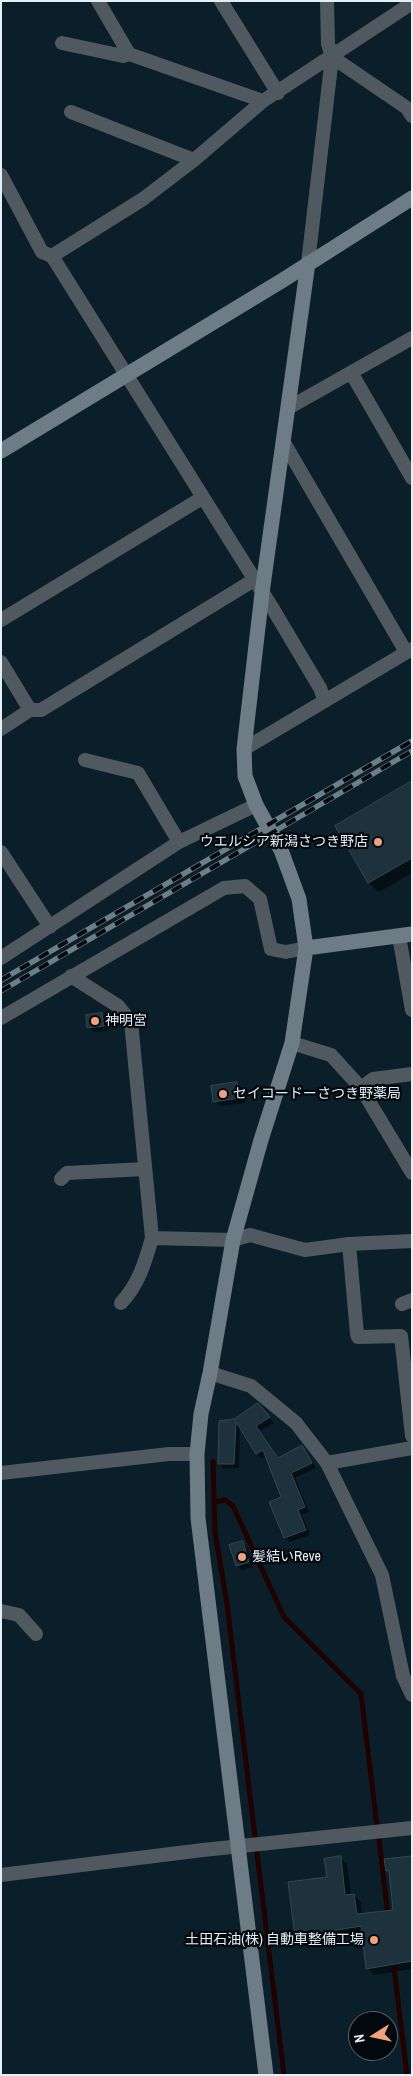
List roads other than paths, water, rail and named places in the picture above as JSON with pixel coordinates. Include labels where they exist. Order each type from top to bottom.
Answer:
[{"type":"street","points":[[98,1],[129,54]]},
{"type":"street","points":[[221,1],[278,93]]},
{"type":"street","points":[[266,2075],[198,1518],[197,1454],[201,1414],[233,1240],[261,1140],[292,1043],[306,948],[298,899],[281,850],[256,805],[245,776],[244,749],[258,586],[290,407],[332,57],[328,44],[328,1]]},
{"type":"street","points":[[52,256],[143,199],[194,160],[263,101],[278,93],[412,3]]},
{"type":"street","points":[[62,43],[123,56],[129,54],[263,101]]},
{"type":"street","points":[[332,57],[407,108],[412,116]]},
{"type":"street","points":[[71,112],[194,160]]},
{"type":"street","points":[[1,175],[42,252],[52,256],[258,586],[320,688],[325,701]]},
{"type":"street","points":[[2,450],[126,376],[412,198]]},
{"type":"street","points":[[290,407],[352,374],[412,338]]},
{"type":"street","points":[[352,374],[412,478]]},
{"type":"street","points":[[244,749],[409,651],[283,441]]},
{"type":"street","points":[[1,620],[202,498]]},
{"type":"street","points":[[1,729],[30,710],[41,710],[258,586]]},
{"type":"street","points":[[1,662],[30,710]]},
{"type":"street","points":[[85,760],[138,773],[179,842]]},
{"type":"street","points":[[1,958],[179,842],[256,805]]},
{"type":"street","points":[[1,852],[50,927]]},
{"type":"street","points":[[1,1018],[224,888],[245,886],[260,899],[271,949],[286,952],[406,935],[412,1010]]},
{"type":"street","points":[[71,976],[118,1006],[131,1022],[152,1238],[141,1273],[132,1291],[122,1303]]},
{"type":"street","points":[[292,1043],[331,1055],[361,1088],[412,1173]]},
{"type":"street","points":[[361,1088],[373,1078],[412,1074]]},
{"type":"street","points":[[60,1179],[67,1173],[145,1170]]},
{"type":"street","points":[[152,1238],[233,1240],[250,1235],[305,1250],[349,1244],[412,1241]]},
{"type":"street","points":[[349,1244],[358,1337],[400,1336],[407,1355],[412,1436]]},
{"type":"street","points":[[210,1373],[251,1386],[296,1423],[328,1463],[382,1575],[403,1676],[412,1695]]},
{"type":"street","points":[[328,1463],[412,1448]]},
{"type":"street","points":[[1,1473],[169,1454],[197,1454]]},
{"type":"street","points":[[1,1612],[19,1615],[36,1634]]},
{"type":"street","points":[[1,1875],[239,1846],[412,1828]]},
{"type":"waterway","points":[[213,1461],[215,1532],[227,1604],[255,1837]]},
{"type":"waterway","points":[[214,1502],[225,1500],[233,1506],[284,1617],[361,1694],[377,1826]]},
{"type":"waterway","points":[[379,1839],[388,1916]]},
{"type":"waterway","points":[[257,1853],[284,2075]]},
{"type":"waterway","points":[[393,1959],[407,2075]]},
{"type":"railway","points":[[1,980],[412,741]]},
{"type":"railway","points":[[1,991],[412,751]]},
{"type":"place","name":"ウエルシア新潟さつき野店","points":[[378,842]]},
{"type":"place","name":"神明宮","points":[[95,1021]]},
{"type":"place","name":"セイコードーさつき野薬局","points":[[223,1094]]},
{"type":"place","name":"髪結いReve","points":[[242,1557]]},
{"type":"place","name":"土田石油(株) 自動車整備工場","points":[[374,1940]]}]
